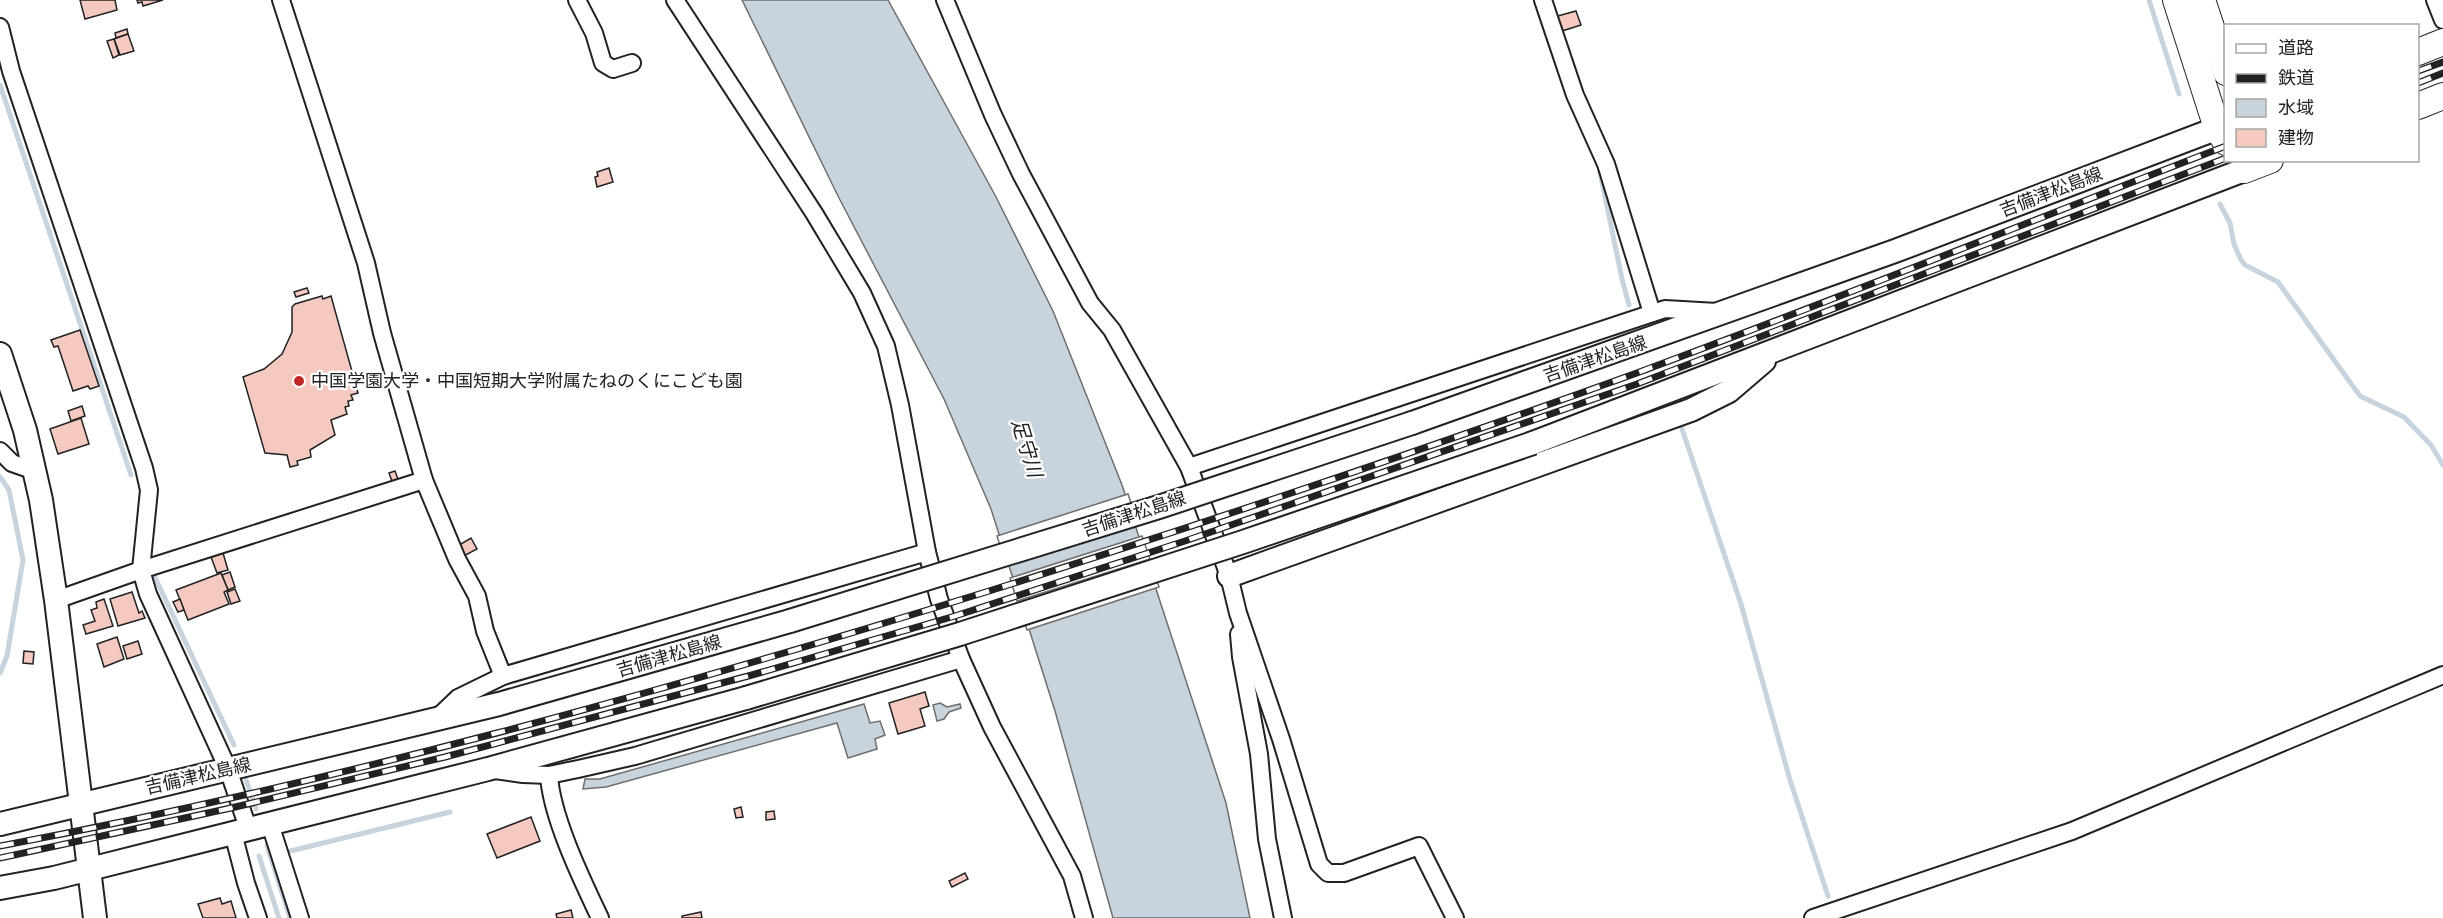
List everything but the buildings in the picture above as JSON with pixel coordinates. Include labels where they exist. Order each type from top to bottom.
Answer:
[{"type":"main road","points":[[2176,0],[2223,132]]},
{"type":"main road","points":[[2202,0],[2224,66]]},
{"type":"main road","points":[[2419,52],[2443,42]]},
{"type":"main road","points":[[2419,106],[2443,96]]},
{"type":"main road","name":"吉備津松島線","points":[[0,824],[521,698],[790,621],[1140,513],[1412,423],[1728,312],[2223,132]]},
{"type":"main road","points":[[0,888],[89,869],[488,769],[746,698],[971,631],[1243,542],[1533,443],[1776,350],[2242,164]]},
{"type":"main road","points":[[1229,576],[1692,410],[1729,391],[1776,350]]},
{"type":"main road","points":[[0,354],[35,471],[56,600],[95,918]]},
{"type":"street","points":[[281,0],[366,263],[382,333],[424,480],[457,559],[477,596],[484,631],[503,676]]},
{"type":"street","points":[[577,0],[594,33],[603,63],[613,69],[632,63]]},
{"type":"street","points":[[675,0],[814,213],[862,293],[886,346],[900,405],[927,552],[939,599],[961,659],[992,727],[1072,876],[1084,918]]},
{"type":"street","points":[[945,0],[993,115],[1021,174],[1090,303],[1112,330],[1189,467],[1229,576],[1238,613],[1281,739],[1318,864],[1328,873],[1344,873],[1419,846],[1455,918]]},
{"type":"street","points":[[1543,0],[1575,95],[1606,164],[1652,313]]},
{"type":"street","points":[[2435,0],[2443,20]]},
{"type":"street","points":[[0,27],[11,71],[144,468],[148,490],[141,570],[148,594],[228,769],[250,828],[246,883],[258,918]]},
{"type":"street","points":[[1189,467],[1665,309],[1728,312]]},
{"type":"street","points":[[0,451],[12,463],[35,471]]},
{"type":"street","points":[[56,600],[141,570],[424,480]]},
{"type":"street","points":[[435,719],[458,698],[503,676],[927,552]]},
{"type":"street","points":[[1238,613],[1241,657],[1259,754],[1267,839],[1283,918]]},
{"type":"street","points":[[488,769],[549,775],[635,756],[961,659]]},
{"type":"street","points":[[1813,918],[1838,914],[2072,831],[2443,675]]},
{"type":"street","points":[[549,775],[551,794],[580,874],[600,918]]},
{"type":"street","points":[[250,828],[279,853],[300,918]]},
{"type":"water","name":"足守川","points":[[742,0],[888,0],[995,195],[1053,311],[1122,485],[1226,803],[1250,918],[1113,918],[1055,711],[991,509],[944,399],[839,198]]},
{"type":"water","points":[[940,703],[947,707],[960,704],[961,708],[949,712],[944,719],[937,721],[933,705]]},
{"type":"water","points":[[864,704],[870,723],[880,721],[885,735],[875,739],[877,749],[848,758],[837,723],[606,787],[583,789],[585,779],[600,779]]},
{"type":"pier","points":[[1128,494],[1138,524],[1006,565],[997,536]]},
{"type":"pier","points":[[1142,536],[1150,559],[1017,601],[1010,578]]},
{"type":"pier","points":[[1151,563],[1159,587],[1027,630],[1019,605]]},
{"type":"waterway","points":[[2149,0],[2179,94]]},
{"type":"waterway","points":[[0,85],[131,475]]},
{"type":"waterway","points":[[1600,172],[1629,305]]},
{"type":"waterway","points":[[2220,204],[2230,223],[2234,244],[2245,265],[2278,282],[2360,396],[2404,417],[2431,445],[2443,465]]},
{"type":"waterway","points":[[1679,420],[1741,604],[1790,780],[1828,896]]},
{"type":"waterway","points":[[0,477],[9,490],[23,560],[7,656],[0,673]]},
{"type":"waterway","points":[[152,571],[234,745]]},
{"type":"waterway","points":[[245,777],[256,809]]},
{"type":"waterway","points":[[270,856],[450,812]]},
{"type":"waterway","points":[[267,845],[290,918]]},
{"type":"waterway","points":[[259,856],[279,918]]},
{"type":"railway","points":[[2419,71],[2443,62]]},
{"type":"railway","points":[[2419,83],[2443,73]]},
{"type":"railway","points":[[0,846],[250,794],[498,733],[744,665],[989,591],[1313,486],[1634,374],[2224,147]]},
{"type":"railway","points":[[0,858],[231,808],[445,757],[752,675],[955,616],[1185,541],[1637,384],[2224,159]]},
{"type":"place","name":"中国学園大学・中国短期大学附属たねのくにこども園","points":[[299,381]]}]
